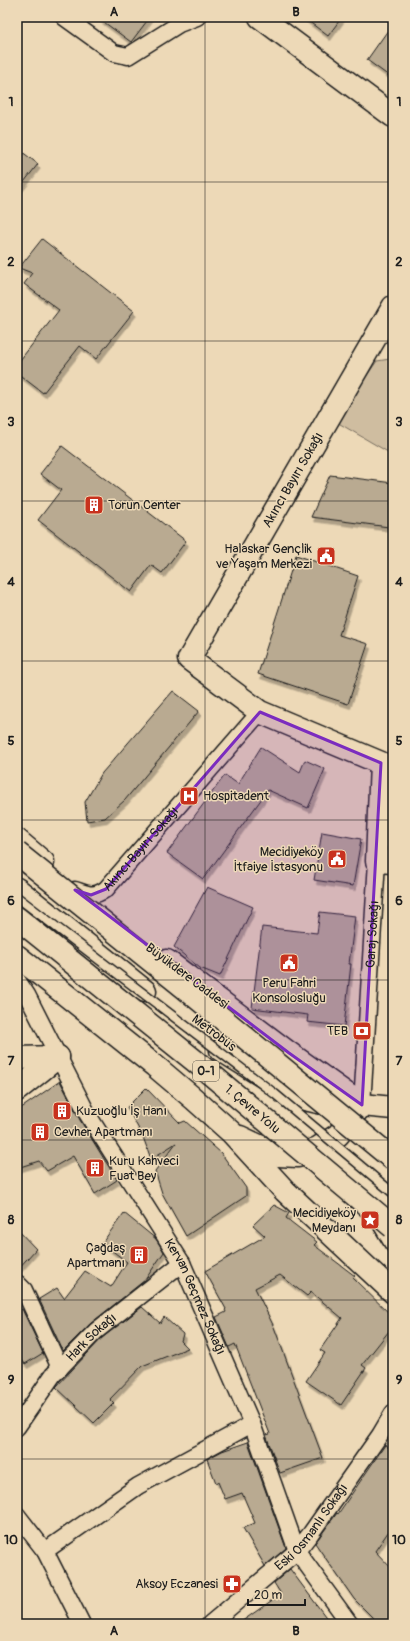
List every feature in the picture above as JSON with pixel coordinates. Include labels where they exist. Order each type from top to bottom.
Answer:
[{"type":"main road","points":[[260,17],[393,116]]},
{"type":"main road","name":"Akıncı Bayırı Sokağı","points":[[381,764],[260,712],[189,659],[393,307]]},
{"type":"main road","name":"Garaj Sokağı","points":[[381,764],[385,861]]},
{"type":"main road","name":"Büyükdere Caddesi","points":[[17,840],[75,890],[283,1049],[362,1105]]},
{"type":"main road","points":[[17,853],[186,988],[393,1159]]},
{"type":"main road","name":"Büyükdere Caddesi","points":[[17,889],[226,1055],[296,1097],[336,1106],[362,1105],[393,1108]]},
{"type":"main road","name":"1. Çevre Yolu","points":[[17,918],[195,1061],[393,1208]]},
{"type":"main road","points":[[17,956],[155,1066],[232,1133],[285,1191],[393,1292]]},
{"type":"main road","points":[[17,1058],[58,1057]]},
{"type":"main road","points":[[17,1090],[58,1057]]},
{"type":"main road","points":[[232,1133],[278,1155],[298,1156],[318,1148],[338,1135],[362,1105]]},
{"type":"street","points":[[64,17],[114,53],[128,56],[179,24],[197,17]]},
{"type":"street","name":"Akıncı Bayırı Sokağı","points":[[75,890],[91,895],[99,894],[106,889],[260,712]]},
{"type":"street","name":"Garaj Sokağı","points":[[362,1105],[385,861]]},
{"type":"street","name":"Kervan Geçmez Sokağı","points":[[17,980],[27,996],[88,1115],[182,1263],[252,1424],[297,1551],[350,1624]]},
{"type":"street","points":[[318,1148],[393,1208],[381,1224],[393,1244]]},
{"type":"street","name":"Hark Sokağı","points":[[17,1427],[53,1375],[96,1331],[182,1263]]},
{"type":"street","points":[[17,1283],[24,1290],[60,1368]]},
{"type":"street","name":"Eski Osmanlı Sokağı","points":[[210,1624],[297,1551],[380,1435],[393,1413]]},
{"type":"street","points":[[45,1551],[138,1486],[252,1424]]},
{"type":"street","points":[[17,1515],[45,1551],[82,1624]]},
{"type":"lane","name":"Metrobüs","points":[[17,897],[275,1094],[393,1208]]},
{"type":"highlighted area","points":[[260,712],[381,763],[362,1105],[289,1053],[75,890],[91,895],[106,889]]},
{"type":"shaded area","points":[[390,359],[393,362],[393,455],[335,421],[377,361]]},
{"type":"building","points":[[97,17],[150,17],[131,42]]},
{"type":"building","points":[[303,17],[342,17],[328,36]]},
{"type":"building","points":[[393,23],[393,79],[367,60]]},
{"type":"building","points":[[17,148],[38,164],[17,191]]},
{"type":"building","points":[[42,239],[134,311],[96,359],[80,346],[43,393],[17,373],[17,364],[59,310],[24,284],[32,273],[19,268]]},
{"type":"building","name":"Torun Center","points":[[62,446],[186,541],[162,573],[151,565],[131,592],[38,520],[61,490],[40,474]]},
{"type":"building","points":[[330,475],[393,483],[389,527],[311,517]]},
{"type":"building","points":[[296,555],[358,576],[339,635],[368,644],[348,704],[258,674]]},
{"type":"building","points":[[173,691],[199,711],[125,800],[105,818],[87,821],[85,802],[102,773]]},
{"type":"building","points":[[261,747],[300,772],[305,760],[325,769],[308,808],[268,790],[203,879],[167,853],[225,775],[238,784]]},
{"type":"building","name":"Mecidiyeköy İtfaiye İstasyonu","points":[[322,832],[361,839],[353,886],[314,880]]},
{"type":"building","points":[[207,887],[253,907],[220,976],[200,968],[174,947]]},
{"type":"building","points":[[320,912],[355,916],[344,1026],[307,1022],[308,1015],[252,1008],[262,927],[317,933]]},
{"type":"building","points":[[60,1081],[80,1120],[117,1180],[95,1194],[73,1156],[47,1171],[39,1161],[17,1168],[17,1111]]},
{"type":"building","points":[[146,1088],[180,1123],[185,1121],[221,1153],[246,1188],[246,1196],[186,1236],[162,1193],[155,1171],[176,1143],[151,1159],[143,1137],[127,1107]]},
{"type":"building","points":[[274,1205],[289,1213],[286,1218],[317,1242],[314,1245],[355,1276],[353,1278],[393,1317],[393,1326],[362,1365],[366,1368],[341,1405],[306,1381],[325,1353],[320,1350],[342,1318],[311,1292],[307,1296],[280,1275],[255,1288],[274,1327],[323,1458],[280,1473],[266,1435],[270,1434],[235,1344],[229,1347],[216,1317],[226,1312],[226,1309],[205,1271],[265,1236],[253,1225]]},
{"type":"building","points":[[124,1213],[156,1239],[164,1252],[145,1280],[90,1324],[63,1351],[39,1299],[57,1288],[64,1298],[85,1271],[111,1287],[127,1262],[102,1243]]},
{"type":"building","points":[[17,1229],[36,1249],[17,1270]]},
{"type":"building","points":[[142,1307],[160,1323],[164,1317],[183,1334],[181,1341],[188,1348],[142,1366],[110,1399],[114,1403],[94,1423],[56,1387],[102,1338]]},
{"type":"building","points":[[22,1309],[43,1353],[25,1364],[17,1353],[17,1312]]},
{"type":"building","points":[[248,1442],[286,1548],[265,1566],[243,1528],[255,1523],[242,1493],[225,1499],[218,1482],[216,1483],[207,1459],[222,1451]]},
{"type":"building","points":[[385,1445],[393,1451],[393,1525],[375,1551],[393,1570],[393,1624],[379,1624],[354,1599],[315,1543],[337,1513],[338,1514]]},
{"type":"building","points":[[290,1569],[331,1624],[238,1624],[281,1594],[274,1583]]},
{"type":"place","name":"Torun Center","points":[[94,505]]},
{"type":"place","name":"Halaskar Gençlik ve Yaşam Merkezi","points":[[326,556]]},
{"type":"place","name":"Hospitadent","points":[[189,796]]},
{"type":"place","name":"Mecidiyeköy İtfaiye İstasyonu","points":[[337,859]]},
{"type":"place","name":"Peru Fahri Konsolosluğu","points":[[289,963]]},
{"type":"place","name":"TEB","points":[[362,1031]]},
{"type":"place","name":"Kuzuoğlu İş Hanı","points":[[62,1111]]},
{"type":"place","name":"Cevher Apartmanı","points":[[40,1132]]},
{"type":"place","name":"Kuru Kahveci Fuat Bey","points":[[95,1168]]},
{"type":"place","name":"Mecidiyeköy Meydanı","points":[[370,1220]]},
{"type":"place","name":"Çağdaş Apartmanı","points":[[139,1255]]},
{"type":"place","name":"Aksoy Eczanesi","points":[[232,1584]]}]
